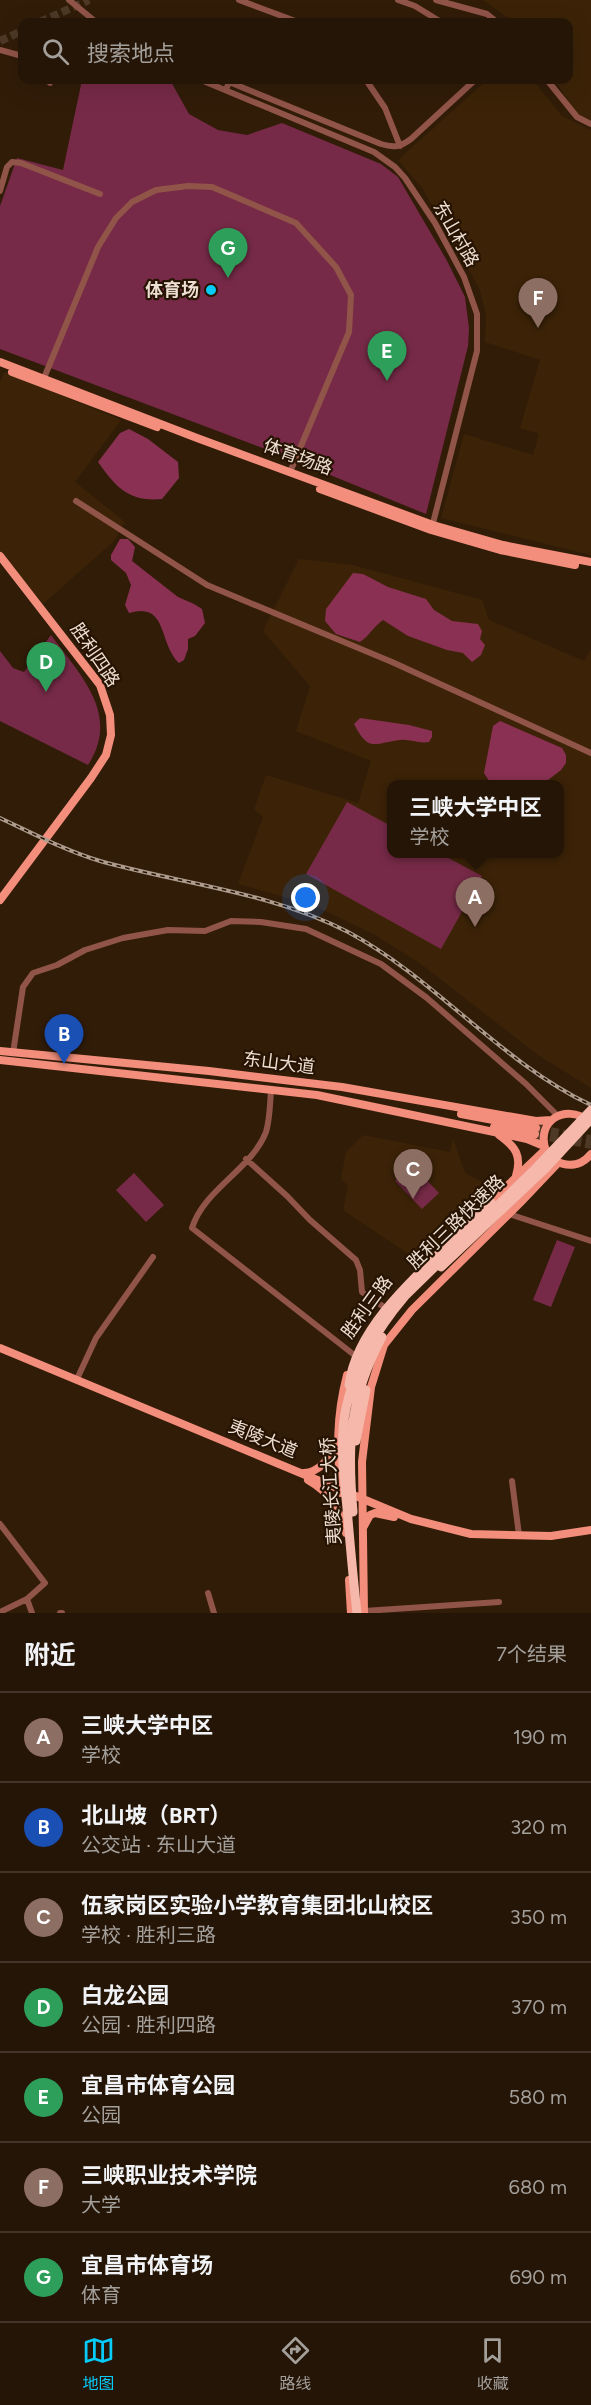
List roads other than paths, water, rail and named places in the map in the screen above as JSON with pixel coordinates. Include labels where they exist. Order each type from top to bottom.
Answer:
[{"type":"highway","name":"胜利三路快速路","points":[[362,1370],[380,1329],[405,1296],[533,1171],[591,1110]]},
{"type":"highway","name":"胜利三路快速路","points":[[362,1370],[385,1331],[408,1301],[591,1122]]},
{"type":"highway","points":[[346,1409],[350,1380],[358,1355],[379,1320],[422,1270],[490,1202]]},
{"type":"highway","points":[[359,1503],[357,1433],[371,1372],[384,1344]]},
{"type":"highway","name":"夷陵长江大桥","points":[[362,1370],[346,1409],[343,1456],[362,1612]]},
{"type":"highway","name":"夷陵长江大桥","points":[[362,1370],[352,1415],[350,1464],[359,1503],[362,1612]]},
{"type":"main road","name":"体育场路","points":[[0,362],[432,527],[504,545],[591,562]]},
{"type":"main road","name":"体育场路","points":[[0,368],[432,527],[500,550],[591,568]]},
{"type":"main road","name":"胜利四路","points":[[0,556],[100,685],[110,715],[111,735],[106,755],[91,778],[0,900]]},
{"type":"main road","name":"胜利四路","points":[[0,563],[36,606],[93,684],[102,702],[106,721],[106,740],[94,766],[0,892]]},
{"type":"main road","name":"东山大道","points":[[0,1051],[209,1071],[319,1085],[536,1121],[555,1118],[566,1113],[581,1116]]},
{"type":"main road","name":"东山大道","points":[[0,1060],[317,1095],[527,1139],[545,1148]]},
{"type":"main road","points":[[317,1095],[323,1094],[536,1131],[319,1085]]},
{"type":"main road","points":[[591,1104],[581,1116],[591,1122]]},
{"type":"main road","points":[[555,1118],[544,1132],[545,1148],[558,1163],[573,1165],[590,1157]]},
{"type":"main road","points":[[493,1132],[514,1147],[518,1154],[520,1164],[515,1178]]},
{"type":"main road","name":"胜利三路","points":[[351,1613],[337,1446],[342,1394],[354,1354],[363,1335],[409,1277],[545,1148]]},
{"type":"main road","name":"胜利三路","points":[[362,1612],[362,1536],[359,1503],[362,1462],[370,1387],[384,1344],[412,1310],[558,1163]]},
{"type":"main road","name":"夷陵大道","points":[[0,1350],[77,1379],[305,1476]]},
{"type":"main road","name":"夷陵大道","points":[[0,1350],[341,1491],[359,1503],[392,1514],[471,1534],[551,1536],[591,1530]]},
{"type":"main road","points":[[337,1446],[320,1467],[305,1476],[326,1491],[334,1502],[346,1533]]},
{"type":"main road","points":[[362,1462],[369,1494],[392,1514]]},
{"type":"main road","points":[[362,1536],[370,1515],[392,1514]]},
{"type":"main road","name":"夷陵大道","points":[[392,1514],[410,1523],[470,1538],[551,1540],[591,1536]]},
{"type":"street","points":[[69,0],[91,18]]},
{"type":"street","points":[[239,0],[287,18]]},
{"type":"street","points":[[398,0],[415,6],[434,18]]},
{"type":"street","points":[[436,0],[487,14],[492,18]]},
{"type":"street","points":[[0,50],[18,55]]},
{"type":"street","name":"东山村路","points":[[211,84],[374,152],[395,167],[435,223],[464,277],[477,314],[477,351],[432,527]]},
{"type":"street","points":[[226,90],[228,84]]},
{"type":"street","points":[[234,84],[381,144],[394,147],[411,139],[471,84]]},
{"type":"street","points":[[369,84],[386,108],[400,146]]},
{"type":"street","points":[[550,84],[576,117],[591,124]]},
{"type":"street","points":[[0,191],[9,164],[12,162],[100,194]]},
{"type":"street","points":[[44,378],[98,247],[116,218],[132,202],[156,190],[188,186],[212,187],[296,223],[336,267],[351,295],[349,332],[290,472]]},
{"type":"street","points":[[76,501],[207,585],[392,662],[591,753]]},
{"type":"street","points":[[13,1053],[23,987],[33,973],[57,965],[85,950],[123,938],[168,930],[205,931],[231,921],[261,922],[306,929],[381,964],[427,998],[526,1084],[555,1118]]},
{"type":"street","points":[[271,1090],[265,1133],[246,1159],[201,1210],[192,1228],[251,1277],[354,1354]]},
{"type":"street","points":[[246,1159],[356,1260],[360,1270],[362,1292],[384,1307]]},
{"type":"street","points":[[509,1214],[591,1241]]},
{"type":"street","points":[[77,1379],[96,1338],[153,1257]]},
{"type":"street","points":[[512,1481],[519,1535]]},
{"type":"street","points":[[0,1524],[45,1583],[27,1599],[0,1612]]},
{"type":"street","points":[[208,1593],[214,1613]]},
{"type":"street","points":[[27,1599],[32,1613]]},
{"type":"street","points":[[362,1612],[499,1602]]},
{"type":"tunnel","points":[[49,18],[89,0]]},
{"type":"tunnel","points":[[0,41],[18,33]]},
{"type":"tunnel","points":[[539,1129],[591,1139]]},
{"type":"tunnel","points":[[538,1135],[591,1145]]},
{"type":"railway","points":[[0,818],[87,857],[257,898],[319,918],[348,932],[380,951],[410,973],[527,1066],[558,1087],[591,1105]]},
{"type":"place","name":"宜昌市体育场","points":[[228,278]]},
{"type":"place","name":"体育场","points":[[211,290]]},
{"type":"place","name":"三峡职业技术学院","points":[[538,328]]},
{"type":"place","name":"宜昌市体育公园","points":[[387,381]]},
{"type":"place","name":"白龙公园","points":[[46,692]]},
{"type":"place","name":"三峡大学中区","points":[[475,927]]},
{"type":"place","name":"北山坡（BRT）","points":[[64,1064]]},
{"type":"place","name":"伍家岗区实验小学教育集团北山校区","points":[[413,1199]]}]
